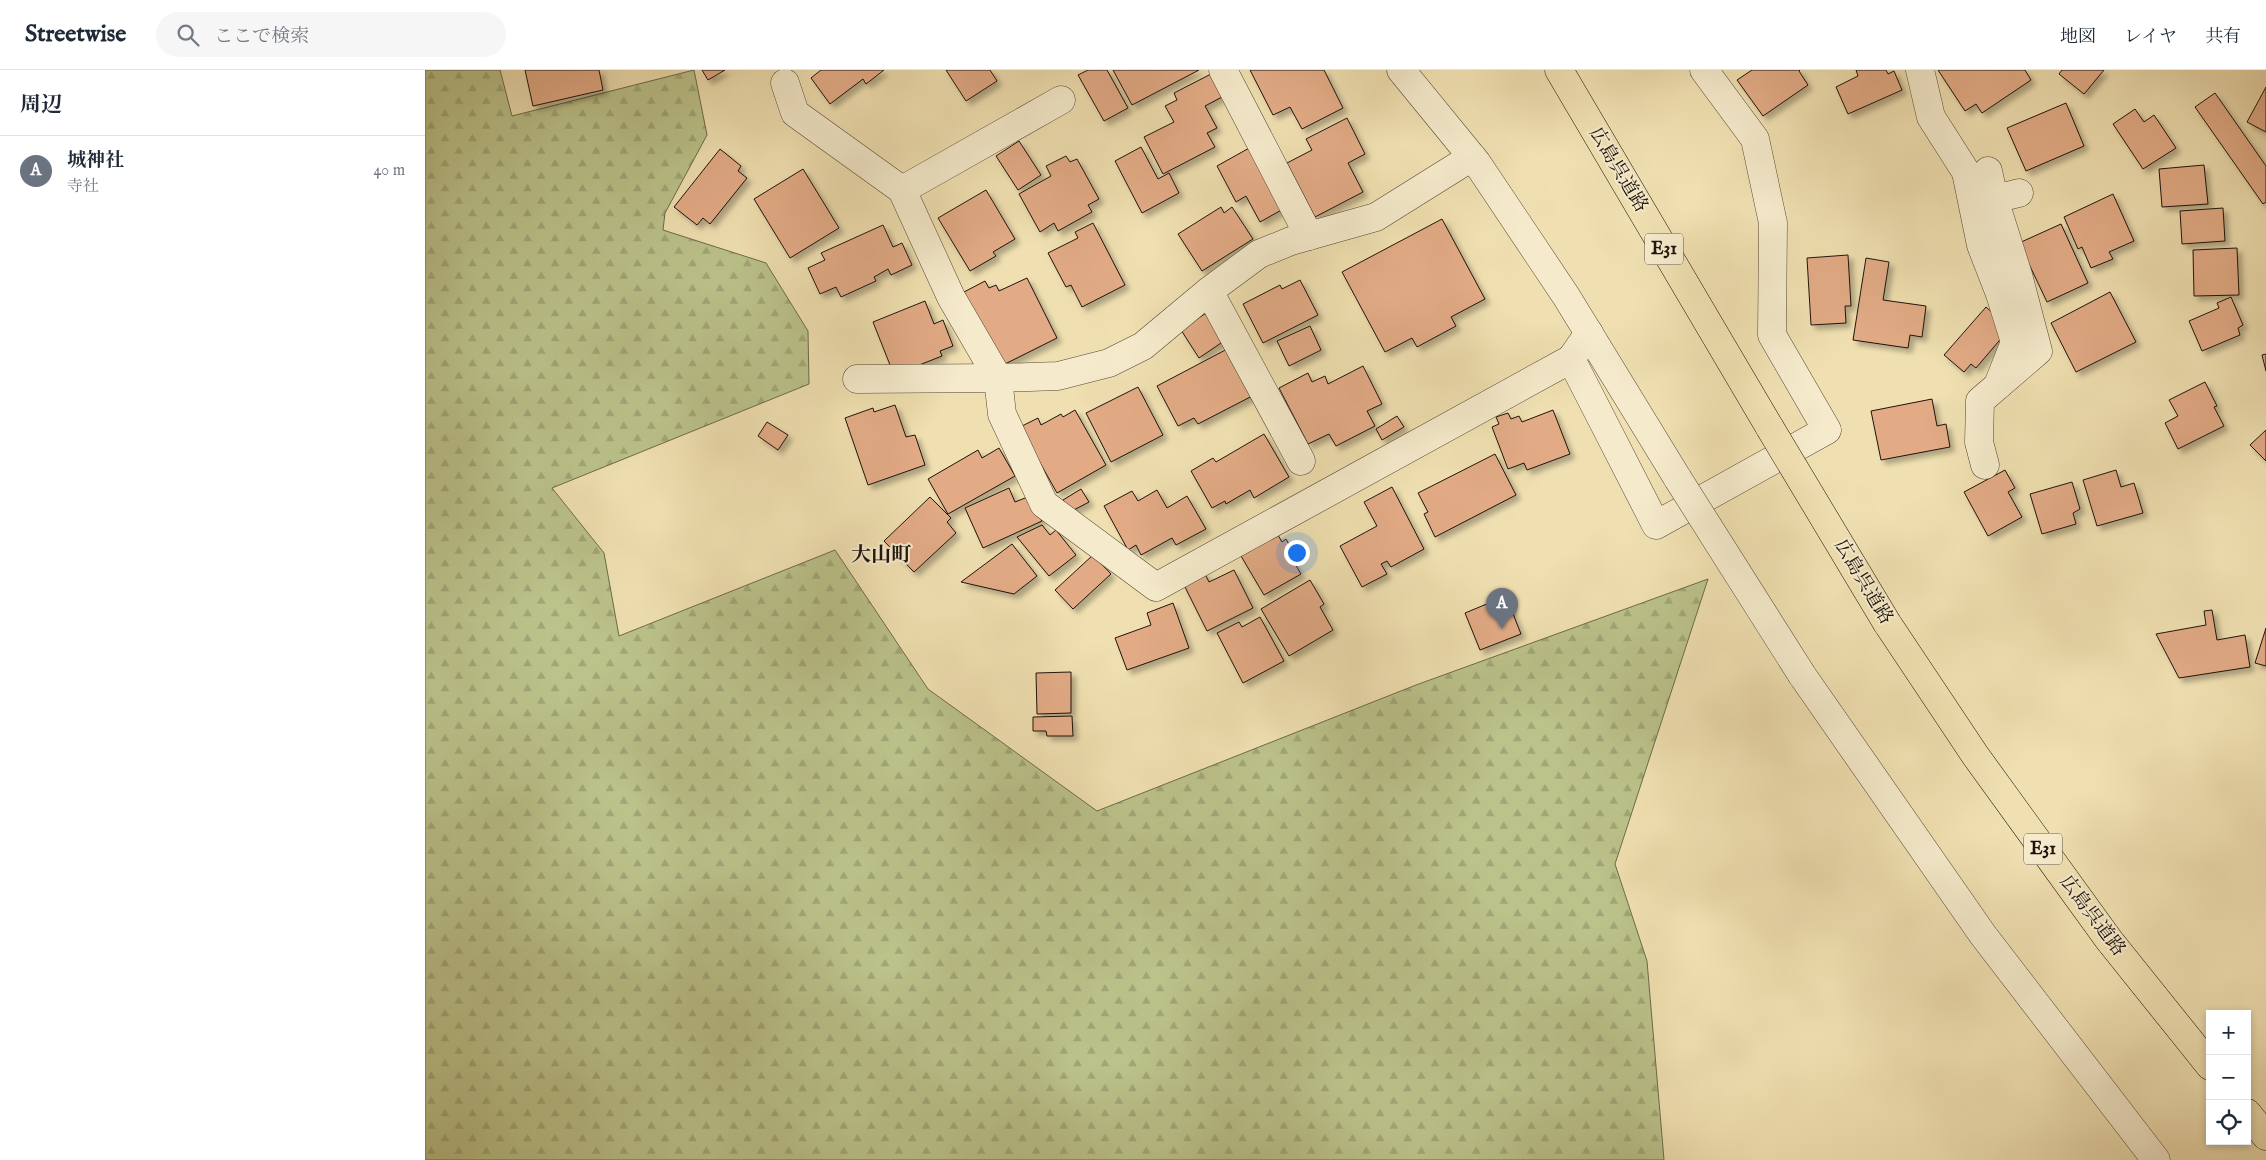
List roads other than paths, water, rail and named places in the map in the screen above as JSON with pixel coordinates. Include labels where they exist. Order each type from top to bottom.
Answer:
[{"type":"highway","name":"広島呉道路","points":[[1559,70],[1887,623],[1975,755],[2109,940],[2206,1061]]},
{"type":"highway","points":[[2251,1118],[2266,1136]]},
{"type":"street","points":[[1223,70],[1309,236]]},
{"type":"street","points":[[1401,70],[1472,157],[1589,333],[1678,479],[1802,675],[1983,934],[2156,1160]]},
{"type":"street","points":[[1571,359],[1656,525],[1827,430],[1772,335],[1773,223],[1755,139],[1705,70]]},
{"type":"street","points":[[1919,70],[1931,117],[1966,172],[1981,245],[2001,294],[2015,342],[1998,385]]},
{"type":"street","points":[[785,83],[795,114],[902,190],[951,298],[998,378],[1002,414],[1043,504],[1156,587],[1571,359],[1589,333]]},
{"type":"street","points":[[902,190],[1061,100]]},
{"type":"street","points":[[857,379],[1058,376],[1109,364],[1143,346],[1209,291],[1259,254],[1291,241],[1376,217],[1472,157]]},
{"type":"street","points":[[1985,465],[1979,442],[1980,401],[2038,351],[2018,275],[2007,196],[1988,171]]},
{"type":"street","points":[[1209,291],[1301,461]]},
{"type":"place","name":"城神社","points":[[1502,629]]},
{"type":"district","name":"大山町","points":[[881,555]]}]
